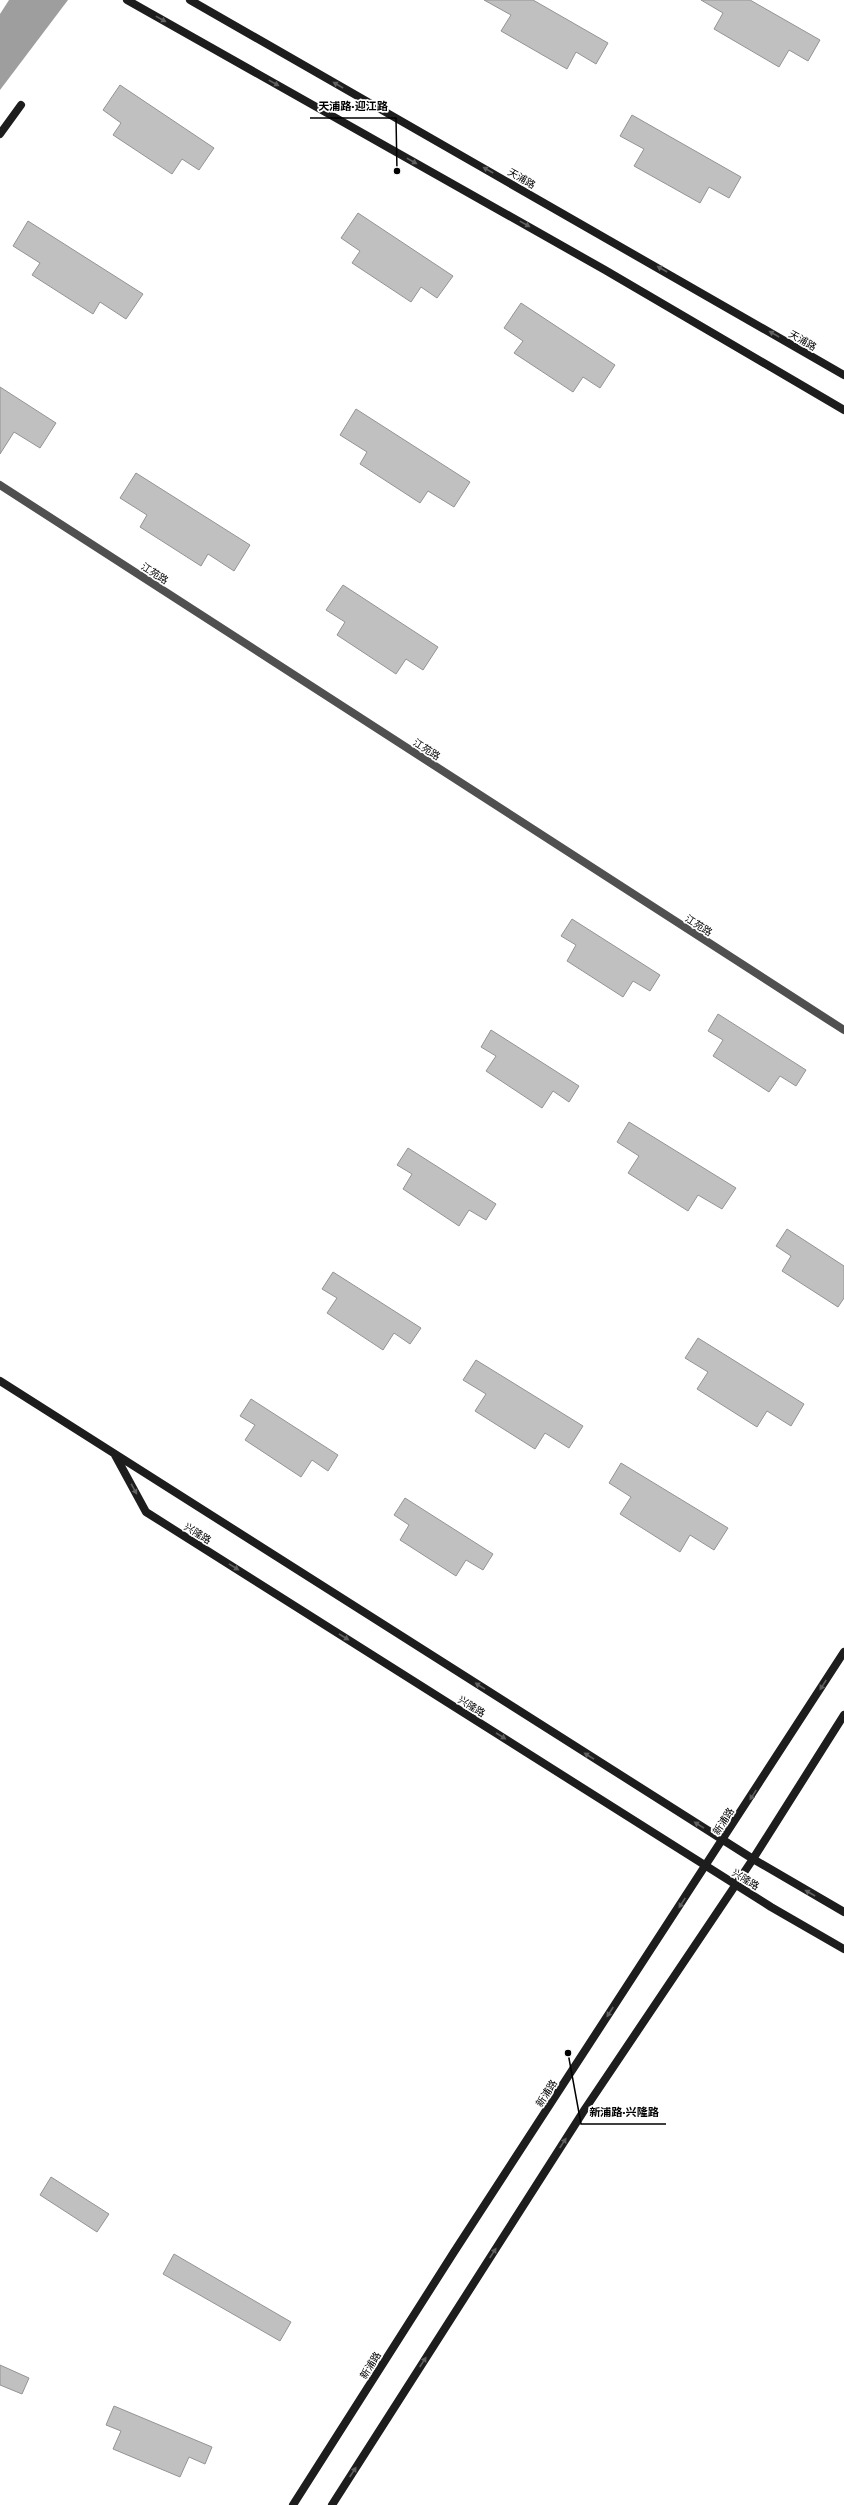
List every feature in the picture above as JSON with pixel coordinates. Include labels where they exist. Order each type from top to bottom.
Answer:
[{"type":"main road","points":[[127,0],[605,270],[844,410]]},
{"type":"main road","name":"天浦路","points":[[190,0],[844,375]]},
{"type":"main road","points":[[0,134],[21,105]]},
{"type":"main road","name":"兴隆路","points":[[0,1381],[753,1859],[844,1912]]},
{"type":"main road","name":"兴隆路","points":[[115,1455],[146,1512],[736,1885],[844,1949]]},
{"type":"main road","name":"新浦路","points":[[293,2505],[454,2252],[844,1652]]},
{"type":"main road","points":[[332,2505],[585,2109],[736,1885],[844,1716]]},
{"type":"street","name":"江苑路","points":[[0,485],[844,1030]]},
{"type":"shaded area","points":[[9,0],[68,0],[0,90],[0,14]]},
{"type":"building","points":[[484,0],[533,0],[608,43],[596,64],[576,52],[567,69],[501,31],[511,15]]},
{"type":"building","points":[[701,0],[750,0],[820,40],[808,61],[789,50],[779,67],[714,29],[723,13]]},
{"type":"building","points":[[120,85],[214,148],[199,170],[182,159],[172,174],[113,135],[121,123],[103,110]]},
{"type":"building","points":[[632,115],[741,177],[729,198],[709,187],[700,203],[634,166],[644,149],[620,136]]},
{"type":"building","points":[[358,213],[453,276],[437,298],[421,287],[411,302],[352,263],[360,251],[341,238]]},
{"type":"building","points":[[28,221],[143,294],[126,319],[100,302],[93,314],[32,275],[40,263],[13,246]]},
{"type":"building","points":[[521,303],[615,365],[600,388],[583,377],[573,392],[514,353],[523,341],[504,328]]},
{"type":"building","points":[[0,387],[56,423],[40,448],[14,432],[0,454]]},
{"type":"building","points":[[356,409],[470,482],[454,507],[428,491],[420,503],[360,464],[367,452],[340,435]]},
{"type":"building","points":[[136,473],[250,545],[234,571],[208,554],[201,566],[140,527],[147,515],[120,498]]},
{"type":"building","points":[[343,585],[438,647],[423,670],[406,659],[396,674],[337,635],[345,622],[326,610]]},
{"type":"building","points":[[572,919],[660,975],[650,991],[633,981],[623,997],[567,961],[576,945],[561,936]]},
{"type":"building","points":[[718,1014],[806,1070],[796,1086],[780,1076],[769,1092],[713,1056],[723,1040],[708,1031]]},
{"type":"building","points":[[491,1030],[579,1086],[569,1102],[553,1091],[542,1108],[486,1071],[496,1056],[481,1047]]},
{"type":"building","points":[[629,1122],[736,1188],[722,1209],[698,1195],[688,1211],[628,1173],[639,1156],[617,1142]]},
{"type":"building","points":[[408,1148],[496,1204],[486,1220],[469,1210],[459,1226],[403,1189],[412,1174],[397,1165]]},
{"type":"building","points":[[787,1229],[844,1266],[844,1298],[838,1307],[782,1271],[791,1256],[776,1246]]},
{"type":"building","points":[[333,1272],[421,1328],[410,1344],[394,1333],[383,1350],[327,1313],[337,1298],[322,1289]]},
{"type":"building","points":[[698,1338],[804,1404],[791,1426],[767,1411],[757,1427],[697,1389],[708,1372],[685,1358]]},
{"type":"building","points":[[476,1360],[583,1426],[569,1448],[545,1433],[535,1449],[475,1411],[486,1394],[463,1380]]},
{"type":"building","points":[[251,1399],[338,1455],[328,1471],[312,1460],[301,1477],[245,1440],[255,1425],[240,1416]]},
{"type":"building","points":[[621,1463],[728,1528],[714,1550],[690,1535],[680,1552],[620,1514],[631,1497],[609,1483]]},
{"type":"building","points":[[405,1498],[493,1554],[483,1570],[466,1560],[456,1576],[400,1540],[409,1525],[394,1515]]},
{"type":"building","points":[[51,2177],[109,2214],[97,2232],[40,2195]]},
{"type":"building","points":[[174,2254],[291,2322],[280,2341],[163,2274]]},
{"type":"building","points":[[0,2365],[29,2378],[22,2394],[0,2385]]},
{"type":"building","points":[[114,2406],[212,2447],[205,2464],[189,2457],[180,2477],[113,2449],[121,2431],[106,2425]]},
{"type":"place","name":"天浦路·迎江路","points":[[397,171]]},
{"type":"place","name":"新浦路·兴隆路","points":[[568,2053]]}]
